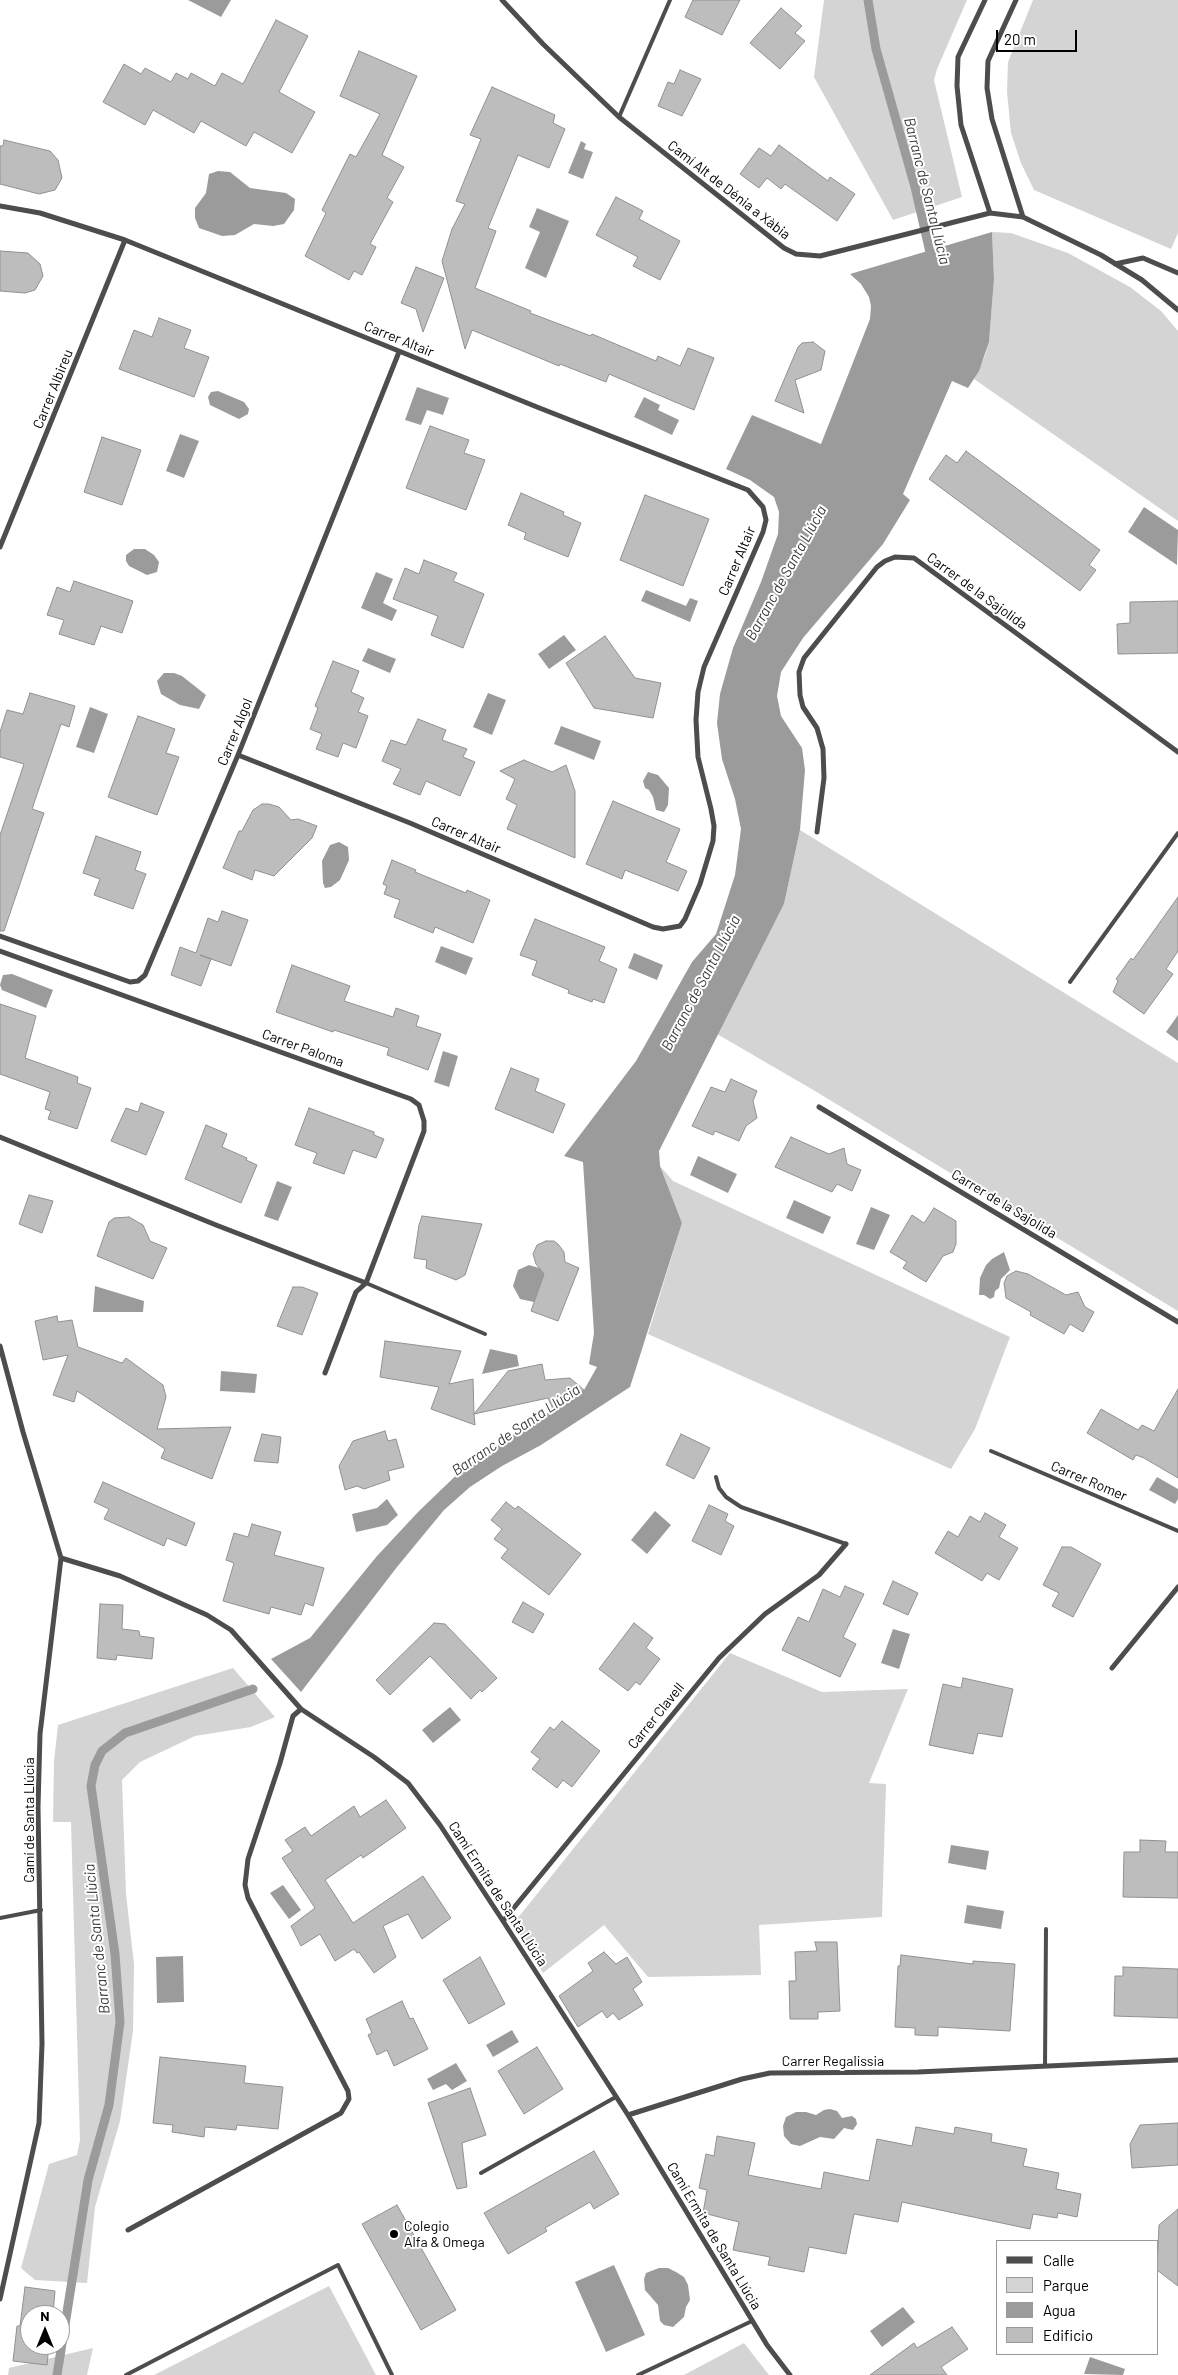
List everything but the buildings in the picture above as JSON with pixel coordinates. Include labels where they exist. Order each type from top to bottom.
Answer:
[{"type":"street","name":"Camí Alt de Dénia a Xàbia","points":[[502,0],[543,44],[619,117],[784,248],[796,254],[820,256],[990,213],[1024,217],[1142,280],[1178,310]]},
{"type":"street","points":[[985,0],[958,57],[957,86],[961,125],[990,213]]},
{"type":"street","points":[[1016,0],[988,61],[987,88],[992,119],[1024,217]]},
{"type":"street","name":"Carrer Altair","points":[[0,206],[49,216],[125,240],[399,352],[748,490],[763,507],[766,520],[763,532],[704,667],[698,692],[696,720],[698,758],[714,826],[710,855],[700,884],[680,926],[663,929],[653,927],[410,823],[238,755]]},
{"type":"street","name":"Carrer Albireu","points":[[0,547],[125,240]]},
{"type":"street","points":[[1115,264],[1143,258],[1178,272]]},
{"type":"street","name":"Carrer Algol","points":[[0,936],[130,982],[138,981],[145,975],[238,755],[399,352]]},
{"type":"street","name":"Carrer de la Sajolida","points":[[817,832],[824,778],[823,749],[816,728],[803,707],[800,695],[799,672],[804,658],[877,567],[895,557],[914,558],[1178,752]]},
{"type":"street","name":"Carrer Paloma","points":[[0,951],[411,1099],[419,1105],[424,1132],[366,1283],[356,1292],[326,1373]]},
{"type":"street","name":"Carrer de la Sajolida","points":[[819,1107],[1178,1322]]},
{"type":"street","points":[[0,1137],[216,1225],[366,1283]]},
{"type":"street","name":"Camí de Santa Llúcia","points":[[0,1346],[23,1432],[61,1558],[40,1734],[38,1807],[42,2044],[39,2123],[0,2299]]},
{"type":"street","name":"Carrer Clavell","points":[[503,1921],[719,1658],[765,1614],[819,1575],[846,1544]]},
{"type":"street","name":"Camí Ermita de Santa Llúcia","points":[[61,1558],[120,1576],[207,1614],[231,1630],[301,1709],[374,1757],[408,1783],[440,1825],[503,1921],[614,2098],[628,2115],[767,2345],[790,2375]]},
{"type":"street","points":[[1112,1668],[1178,1587]]},
{"type":"street","points":[[128,2230],[341,2112],[349,2098],[348,2091],[248,1898],[245,1885],[250,1852],[280,1763],[293,1716],[301,1709]]},
{"type":"street","name":"Carrer Regalissia","points":[[628,2115],[742,2079],[770,2073],[918,2072],[1178,2060]]},
{"type":"lane","points":[[619,117],[670,0]]},
{"type":"lane","points":[[1070,982],[1178,833]]},
{"type":"lane","points":[[366,1283],[485,1334]]},
{"type":"lane","name":"Carrer Romer","points":[[991,1451],[1178,1531]]},
{"type":"lane","points":[[716,1477],[719,1488],[726,1497],[741,1507],[846,1544]]},
{"type":"lane","points":[[0,1918],[41,1910]]},
{"type":"lane","points":[[1045,2066],[1046,1929]]},
{"type":"lane","points":[[482,2173],[614,2098]]},
{"type":"lane","points":[[126,2375],[338,2265],[392,2375]]},
{"type":"lane","points":[[640,2375],[752,2321]]},
{"type":"green space","points":[[824,0],[967,0],[934,80],[962,197],[893,220],[814,77]]},
{"type":"green space","points":[[1033,0],[1178,0],[1178,233],[1171,249],[1034,190],[1021,163],[1011,133],[1007,92],[1008,62]]},
{"type":"green space","points":[[992,232],[1011,233],[1068,253],[1130,287],[1161,311],[1178,331],[1178,521],[974,379],[989,342],[994,279]]},
{"type":"green space","points":[[800,830],[1178,1063],[1178,1311],[815,1091],[717,1034],[784,904]]},
{"type":"green space","points":[[660,1166],[673,1181],[1010,1337],[975,1429],[951,1469],[648,1334],[682,1223]]},
{"type":"green space","points":[[730,1653],[822,1692],[908,1689],[869,1783],[886,1784],[882,1917],[759,1925],[761,1975],[648,1977],[604,1925],[543,1973],[513,1924]]},
{"type":"green space","points":[[233,1668],[275,1717],[251,1727],[195,1736],[140,1762],[122,1780],[126,1894],[134,1964],[133,2031],[120,2121],[95,2207],[87,2283],[35,2280],[21,2268],[49,2164],[77,2155],[80,2140],[71,1822],[53,1822],[54,1761],[58,1725]]},
{"type":"green space","points":[[329,2286],[376,2375],[154,2375]]},
{"type":"green space","points":[[744,2343],[769,2375],[684,2375]]},
{"type":"green space","points":[[93,2348],[87,2375],[8,2375],[9,2368]]},
{"type":"water","points":[[188,0],[231,0],[221,17]]},
{"type":"water","points":[[581,141],[586,144],[584,149],[593,152],[583,179],[568,173]]},
{"type":"water","points":[[218,171],[230,172],[250,188],[286,193],[295,199],[294,210],[284,224],[273,226],[254,224],[235,235],[222,236],[199,228],[195,218],[195,208],[206,193],[209,174]]},
{"type":"water","points":[[537,208],[569,221],[546,278],[525,268],[540,232],[529,227]]},
{"type":"water","points":[[992,232],[994,279],[989,342],[979,371],[968,388],[952,381],[903,494],[910,500],[883,544],[803,638],[781,672],[777,696],[781,716],[802,748],[805,770],[800,830],[784,904],[659,1151],[660,1166],[682,1223],[630,1387],[541,1445],[502,1466],[470,1487],[444,1510],[397,1567],[301,1692],[271,1659],[310,1638],[377,1556],[419,1511],[469,1463],[584,1390],[597,1367],[589,1364],[594,1333],[583,1162],[564,1156],[636,1061],[692,962],[716,934],[735,875],[741,829],[735,799],[722,759],[717,723],[720,694],[733,648],[761,582],[778,534],[779,512],[774,497],[750,480],[726,469],[752,415],[821,444],[870,319],[871,306],[869,297],[861,284],[850,274]]},
{"type":"water","points":[[417,387],[449,398],[443,415],[427,410],[421,425],[405,420]]},
{"type":"water","points":[[218,391],[244,402],[249,409],[248,414],[239,419],[210,405],[208,397],[211,392]]},
{"type":"water","points":[[644,397],[660,405],[658,410],[679,420],[672,435],[634,417]]},
{"type":"water","points":[[180,434],[199,441],[184,478],[166,471]]},
{"type":"water","points":[[1144,507],[1178,530],[1177,565],[1128,532]]},
{"type":"water","points":[[134,549],[145,549],[154,555],[159,562],[157,572],[147,575],[129,566],[126,561],[126,555]]},
{"type":"water","points":[[376,572],[393,579],[383,603],[397,610],[392,621],[361,608]]},
{"type":"water","points":[[646,590],[686,606],[690,598],[698,601],[690,622],[641,601]]},
{"type":"water","points":[[564,635],[576,650],[549,669],[538,654]]},
{"type":"water","points":[[368,648],[396,659],[390,673],[362,661]]},
{"type":"water","points":[[164,673],[174,673],[182,676],[206,695],[199,709],[180,705],[161,694],[157,681]]},
{"type":"water","points":[[488,693],[506,700],[492,735],[473,727]]},
{"type":"water","points":[[90,707],[108,714],[94,753],[76,747]]},
{"type":"water","points":[[561,726],[601,741],[594,760],[554,744]]},
{"type":"water","points":[[648,772],[658,775],[669,788],[668,805],[664,812],[656,810],[653,797],[649,790],[645,788],[643,781]]},
{"type":"water","points":[[339,842],[348,847],[349,860],[340,880],[331,887],[325,888],[322,861],[330,845]]},
{"type":"water","points":[[441,946],[473,958],[466,975],[435,962]]},
{"type":"water","points":[[634,953],[663,965],[657,980],[628,968]]},
{"type":"water","points":[[12,974],[53,990],[46,1008],[2,990],[0,985],[3,975]]},
{"type":"water","points":[[1178,1015],[1178,1041],[1166,1032]]},
{"type":"water","points":[[443,1051],[458,1056],[449,1087],[434,1082]]},
{"type":"water","points":[[698,1156],[737,1174],[728,1193],[690,1175]]},
{"type":"water","points":[[277,1181],[292,1187],[278,1221],[264,1216]]},
{"type":"water","points":[[794,1200],[831,1217],[823,1234],[786,1218]]},
{"type":"water","points":[[871,1207],[890,1215],[874,1250],[856,1244]]},
{"type":"water","points":[[1004,1252],[1010,1270],[1001,1279],[994,1297],[990,1299],[984,1295],[979,1295],[980,1278],[986,1265]]},
{"type":"water","points":[[529,1265],[546,1270],[534,1302],[520,1299],[513,1286],[518,1270]]},
{"type":"water","points":[[95,1286],[144,1301],[143,1312],[93,1312]]},
{"type":"water","points":[[490,1349],[517,1355],[519,1366],[482,1374]]},
{"type":"water","points":[[221,1371],[257,1374],[255,1393],[220,1391]]},
{"type":"water","points":[[1157,1477],[1178,1489],[1178,1499],[1175,1504],[1149,1490]]},
{"type":"water","points":[[387,1499],[398,1515],[387,1525],[356,1532],[352,1514],[377,1508]]},
{"type":"water","points":[[655,1511],[671,1525],[647,1554],[631,1540]]},
{"type":"water","points":[[893,1629],[910,1634],[899,1669],[881,1663]]},
{"type":"water","points":[[450,1707],[461,1720],[433,1743],[422,1730]]},
{"type":"water","points":[[951,1845],[989,1851],[986,1870],[948,1863]]},
{"type":"water","points":[[283,1885],[301,1910],[289,1919],[270,1893]]},
{"type":"water","points":[[967,1905],[1004,1911],[1001,1929],[964,1923]]},
{"type":"water","points":[[183,1956],[184,2002],[157,2003],[156,1957]]},
{"type":"water","points":[[512,2030],[519,2042],[493,2057],[486,2045]]},
{"type":"water","points":[[456,2063],[467,2081],[452,2090],[446,2084],[433,2090],[427,2079]]},
{"type":"water","points":[[830,2109],[837,2111],[842,2118],[852,2116],[856,2119],[857,2124],[853,2130],[844,2128],[834,2139],[820,2137],[800,2146],[791,2144],[784,2136],[783,2126],[786,2117],[796,2112],[816,2115]]},
{"type":"water","points":[[614,2265],[645,2335],[606,2352],[575,2282]]},
{"type":"water","points":[[659,2268],[668,2268],[676,2272],[684,2277],[688,2285],[690,2300],[684,2317],[673,2327],[664,2325],[660,2321],[658,2305],[645,2290],[644,2279],[646,2273]]},
{"type":"water","points":[[903,2307],[915,2322],[882,2347],[870,2331]]},
{"type":"water","points":[[1090,2357],[1125,2369],[1123,2375],[1084,2374]]},
{"type":"waterway","name":"Barranc de Santa Llúcia","points":[[868,0],[876,49],[915,187],[932,261]]},
{"type":"waterway","name":"Barranc de Santa Llúcia","points":[[57,2375],[88,2180],[109,2105],[120,2022],[115,1954],[91,1786],[95,1765],[102,1751],[125,1733],[253,1689]]},
{"type":"place","name":"Colegio Alfa & Omega","points":[[394,2234]]}]
